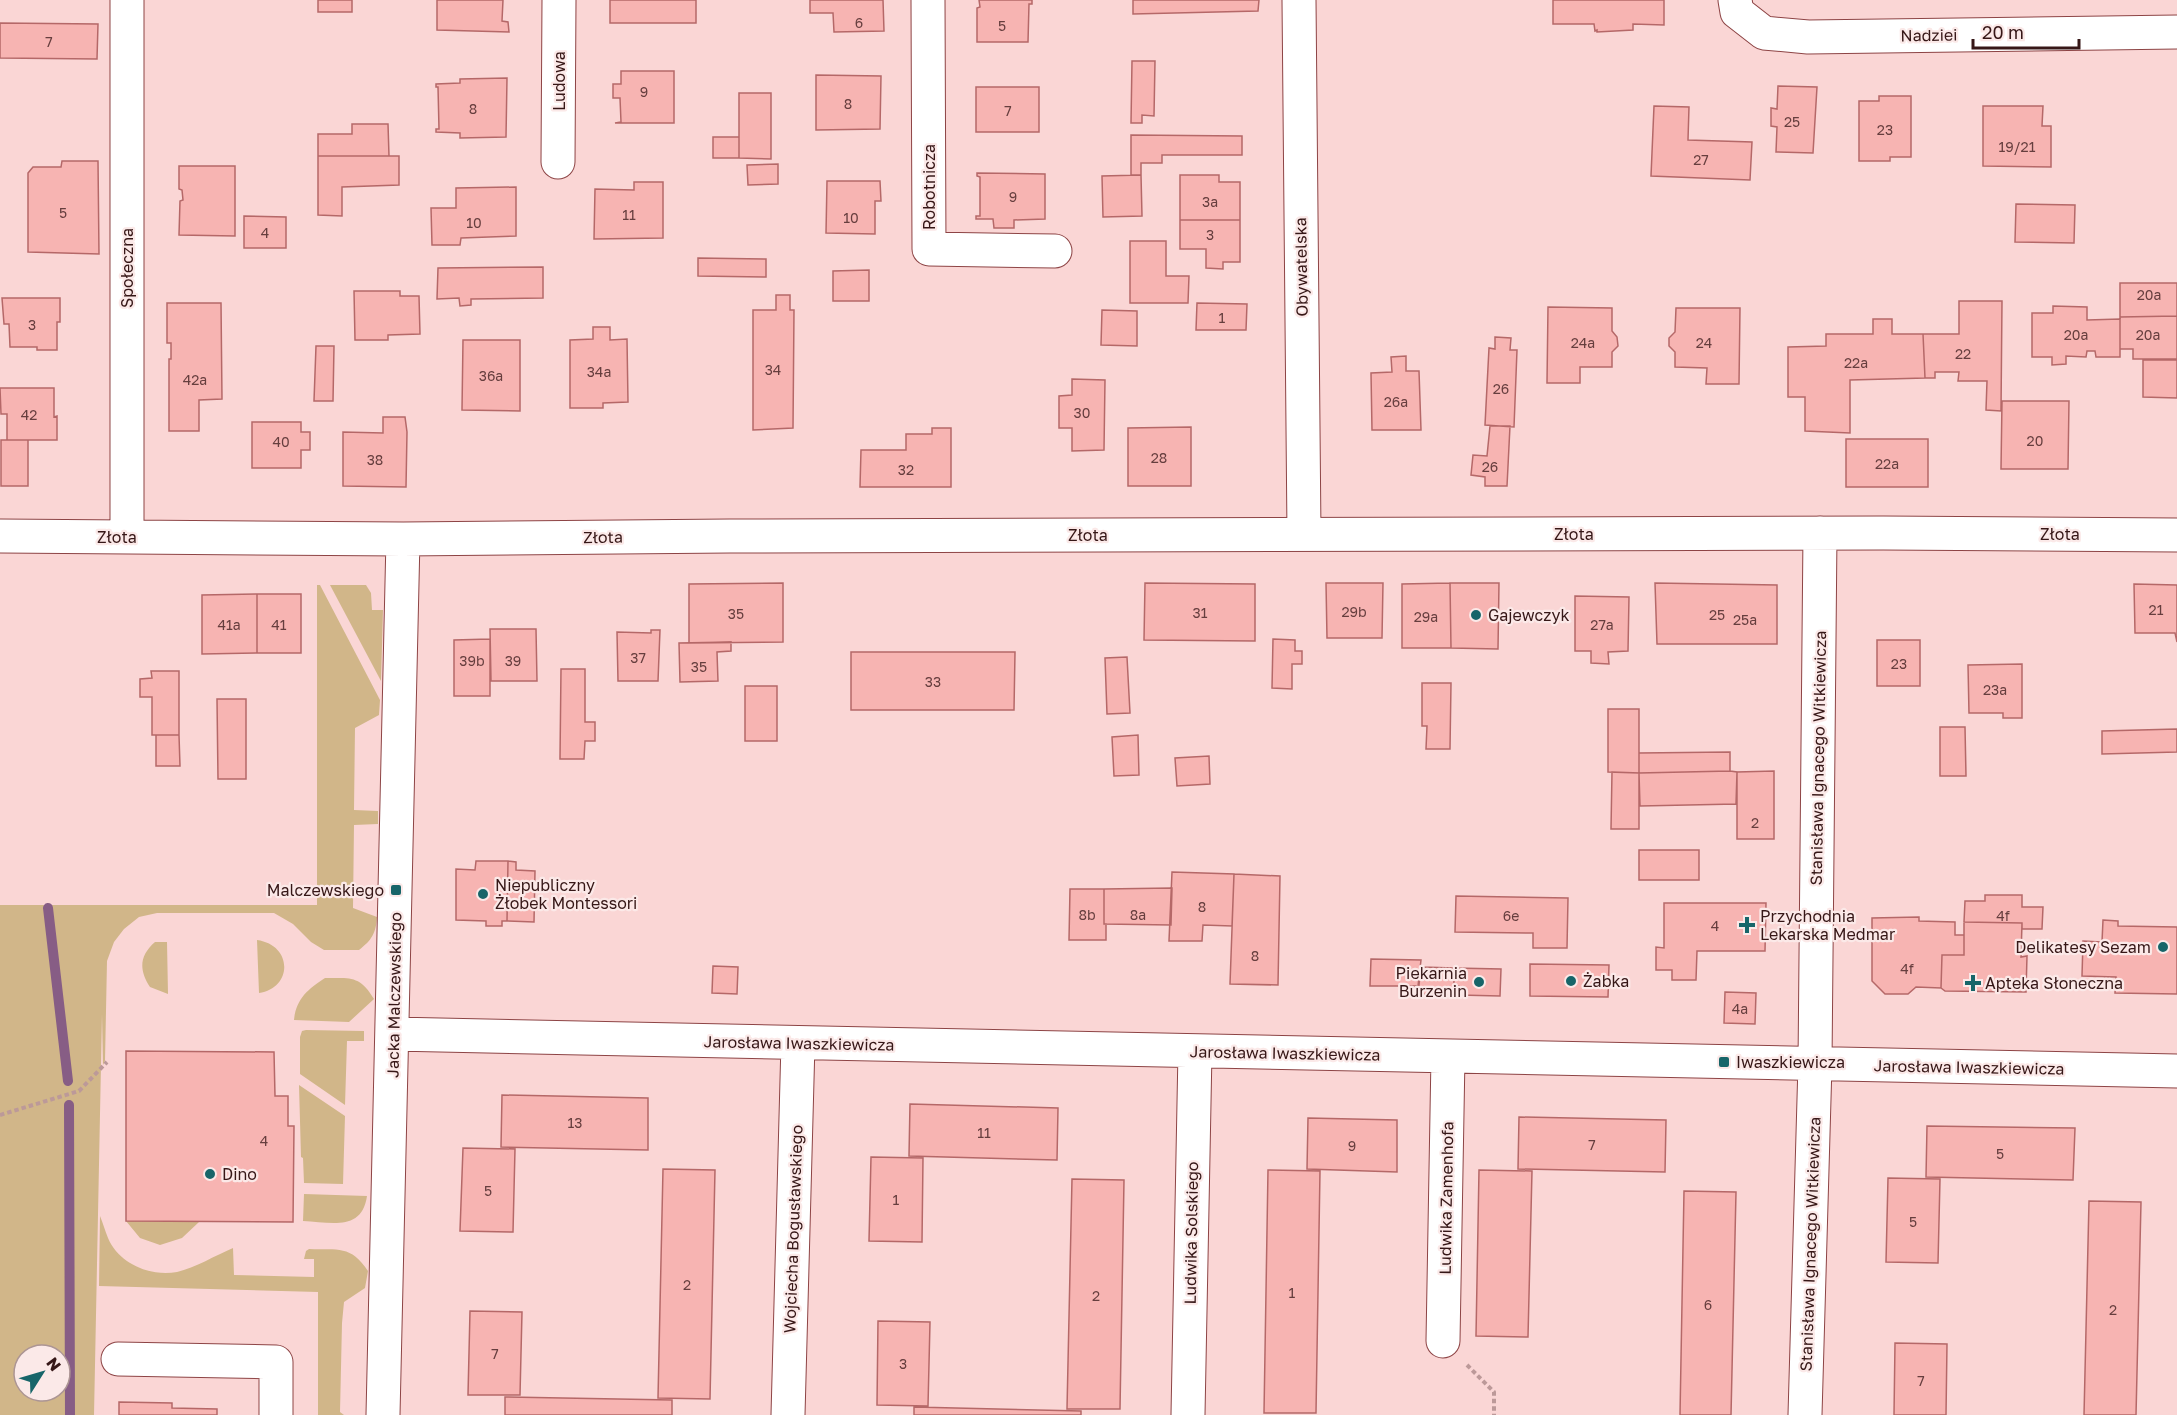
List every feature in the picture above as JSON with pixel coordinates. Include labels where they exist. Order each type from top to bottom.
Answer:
[{"type":"street","name":"Społeczna","points":[[126,536],[127,0]]},
{"type":"street","name":"Ludowa","points":[[558,162],[559,0]]},
{"type":"street","name":"Robotnicza","points":[[928,0],[929,249],[1055,251]]},
{"type":"street","name":"Obywatelska","points":[[1299,0],[1304,534]]},
{"type":"street","name":"Nadziei","points":[[1735,0],[1737,12],[1764,33],[1809,37],[2177,32]]},
{"type":"street","name":"Stanisława Ignacego Witkiewicza","points":[[1805,1415],[1815,1064],[1820,533]]},
{"type":"street","name":"Złota","points":[[0,536],[403,539],[1304,534],[2177,535]]},
{"type":"street","name":"Jacka Malczewskiego","points":[[383,1415],[403,539]]},
{"type":"street","name":"Jarosława Iwaszkiewicza","points":[[393,1034],[2177,1071]]},
{"type":"street","name":"Wojciecha Bogusławskiego","points":[[788,1415],[798,1043]]},
{"type":"street","name":"Ludwika Solskiego","points":[[1188,1415],[1195,1051]]},
{"type":"street","name":"Ludwika Zamenhofa","points":[[1443,1341],[1448,1056]]},
{"type":"street","points":[[118,1359],[276,1362],[276,1415]]},
{"type":"path","points":[[0,1115],[79,1091],[107,1062]]},
{"type":"path","points":[[1443,1341],[1494,1392],[1494,1415]]},
{"type":"shaded area","points":[[317,585],[320,585],[380,700],[379,715],[355,728],[354,810],[378,811],[378,824],[354,825],[353,908],[377,917],[376,928],[367,943],[359,950],[324,950],[311,942],[293,924],[274,913],[157,913],[139,917],[124,929],[114,942],[107,961],[105,1061],[103,1065],[102,1014],[94,1415],[0,1415],[0,905],[317,905]]},
{"type":"shaded area","points":[[330,585],[366,585],[371,593],[372,610],[383,610],[381,681]]},
{"type":"shaded area","points":[[257,940],[277,950],[284,966],[283,975],[278,983],[259,993]]},
{"type":"shaded area","points":[[155,942],[167,942],[168,994],[150,987],[144,975],[143,958]]},
{"type":"shaded area","points":[[325,978],[341,978],[359,982],[374,999],[349,1022],[294,1020],[300,1000],[313,986]]},
{"type":"shaded area","points":[[302,1031],[364,1031],[364,1041],[347,1041],[345,1105],[300,1074],[300,1037]]},
{"type":"shaded area","points":[[299,1085],[345,1116],[343,1184],[304,1183]]},
{"type":"shaded area","points":[[304,1194],[367,1196],[359,1215],[352,1220],[334,1223],[303,1221]]},
{"type":"shaded area","points":[[100,1216],[108,1238],[120,1255],[137,1267],[157,1272],[184,1270],[233,1248],[234,1275],[314,1277],[314,1259],[304,1259],[309,1249],[343,1251],[356,1257],[368,1271],[365,1288],[344,1302],[340,1412],[344,1415],[318,1415],[318,1292],[99,1286]]},
{"type":"shaded area","points":[[126,1221],[199,1222],[182,1238],[160,1245],[140,1238]]},
{"type":"building","points":[[318,0],[352,0],[352,12],[318,12]]},
{"type":"building","points":[[437,0],[503,0],[502,21],[508,22],[509,32],[437,30]]},
{"type":"building","points":[[610,0],[696,0],[696,23],[610,23]]},
{"type":"building","points":[[810,0],[883,0],[884,31],[834,32],[833,13],[810,13]]},
{"type":"building","points":[[979,0],[1032,0],[1032,4],[1029,4],[1028,42],[977,42]]},
{"type":"building","points":[[1133,0],[1259,0],[1258,11],[1133,14]]},
{"type":"building","points":[[1553,0],[1664,0],[1664,25],[1633,24],[1633,30],[1597,32],[1594,24],[1553,24]]},
{"type":"building","points":[[0,23],[98,24],[97,59],[0,58]]},
{"type":"building","points":[[1132,61],[1155,61],[1154,116],[1142,115],[1142,123],[1131,123]]},
{"type":"building","points":[[621,71],[674,71],[674,123],[615,123],[621,122],[620,98],[613,98],[613,84],[621,84]]},
{"type":"building","points":[[816,75],[881,76],[880,129],[816,130]]},
{"type":"building","points":[[507,78],[506,137],[460,138],[460,133],[436,132],[436,129],[439,129],[436,84],[460,83],[460,79]]},
{"type":"building","points":[[1778,86],[1817,87],[1813,153],[1776,152],[1777,127],[1771,126],[1771,108],[1777,109]]},
{"type":"building","points":[[976,87],[1039,87],[1039,132],[976,132]]},
{"type":"building","points":[[739,93],[771,93],[771,159],[739,158]]},
{"type":"building","points":[[1879,96],[1911,96],[1911,157],[1890,157],[1890,161],[1859,161],[1859,101],[1879,101]]},
{"type":"building","points":[[1654,106],[1689,107],[1688,140],[1752,142],[1750,180],[1651,176]]},
{"type":"building","points":[[1983,106],[2043,106],[2042,126],[2051,126],[2051,167],[1983,166]]},
{"type":"building","points":[[352,124],[388,124],[389,156],[318,156],[318,134],[352,134]]},
{"type":"building","points":[[1131,135],[1242,136],[1242,155],[1162,155],[1162,163],[1141,163],[1141,175],[1131,175]]},
{"type":"building","points":[[713,137],[739,137],[739,158],[713,158]]},
{"type":"building","points":[[318,156],[399,156],[399,185],[342,187],[342,216],[318,215]]},
{"type":"building","points":[[62,161],[98,161],[99,254],[28,252],[28,173],[33,167],[61,167]]},
{"type":"building","points":[[778,164],[778,184],[748,185],[747,165]]},
{"type":"building","points":[[179,166],[235,166],[235,236],[179,235],[180,201],[183,200],[182,190],[179,189]]},
{"type":"building","points":[[977,173],[1045,174],[1045,219],[1014,220],[1014,228],[994,228],[993,219],[976,219],[976,216],[980,216],[980,177]]},
{"type":"building","points":[[1141,175],[1142,216],[1103,217],[1102,176]]},
{"type":"building","points":[[1180,175],[1219,175],[1219,182],[1240,182],[1240,220],[1180,220]]},
{"type":"building","points":[[827,181],[880,181],[881,201],[875,201],[875,234],[826,233]]},
{"type":"building","points":[[634,182],[663,182],[663,238],[594,239],[595,189],[634,190]]},
{"type":"building","points":[[516,187],[516,236],[461,238],[460,245],[432,245],[431,208],[456,208],[456,188]]},
{"type":"building","points":[[2016,204],[2075,205],[2074,243],[2015,242]]},
{"type":"building","points":[[244,216],[286,217],[286,248],[244,248]]},
{"type":"building","points":[[1180,220],[1240,220],[1240,262],[1223,262],[1223,269],[1206,268],[1206,249],[1180,249]]},
{"type":"building","points":[[1130,241],[1166,241],[1166,276],[1189,276],[1188,303],[1130,303]]},
{"type":"building","points":[[698,258],[766,259],[766,277],[698,276]]},
{"type":"building","points":[[543,267],[543,298],[471,299],[471,305],[460,306],[459,298],[437,299],[438,268]]},
{"type":"building","points":[[869,270],[869,301],[833,301],[833,271]]},
{"type":"building","points":[[2120,283],[2177,283],[2177,316],[2120,317]]},
{"type":"building","points":[[354,291],[400,291],[400,296],[419,296],[420,334],[388,335],[388,340],[355,340]]},
{"type":"building","points":[[776,295],[790,295],[790,310],[794,310],[793,428],[753,430],[753,310],[776,310]]},
{"type":"building","points":[[2,298],[60,298],[57,350],[10,347],[9,324],[4,324]]},
{"type":"building","points":[[1959,301],[2002,301],[2001,411],[1986,410],[1987,381],[1958,381],[1959,372],[1935,372],[1935,378],[1925,378],[1923,334],[1959,334]]},
{"type":"building","points":[[167,303],[221,303],[222,399],[199,400],[199,431],[169,431],[171,343],[167,343]]},
{"type":"building","points":[[1197,303],[1247,304],[1246,330],[1196,330]]},
{"type":"building","points":[[2053,306],[2087,307],[2087,320],[2120,319],[2120,357],[2096,357],[2095,351],[2087,351],[2086,357],[2066,356],[2066,364],[2052,365],[2052,357],[2032,357],[2032,313],[2053,313]]},
{"type":"building","points":[[1548,307],[1612,308],[1612,331],[1617,337],[1618,346],[1612,352],[1612,367],[1580,367],[1580,383],[1547,383]]},
{"type":"building","points":[[1676,308],[1740,308],[1739,384],[1706,384],[1707,368],[1675,367],[1675,352],[1669,346],[1669,338],[1675,332]]},
{"type":"building","points":[[1102,310],[1137,311],[1137,346],[1101,345]]},
{"type":"building","points":[[2177,316],[2177,359],[2133,359],[2133,349],[2120,349],[2120,317]]},
{"type":"building","points":[[1873,319],[1892,319],[1892,334],[1923,334],[1925,378],[1850,380],[1850,433],[1805,431],[1805,397],[1788,397],[1788,347],[1826,346],[1826,334],[1873,334]]},
{"type":"building","points":[[593,327],[610,327],[610,340],[627,339],[628,402],[603,403],[603,408],[570,408],[570,340],[593,339]]},
{"type":"building","points":[[1495,337],[1511,338],[1510,350],[1517,350],[1514,427],[1485,425],[1489,348],[1495,349]]},
{"type":"building","points":[[463,340],[520,340],[520,411],[462,410]]},
{"type":"building","points":[[316,346],[334,346],[333,401],[314,401]]},
{"type":"building","points":[[1406,356],[1406,371],[1419,371],[1421,430],[1372,430],[1371,373],[1392,372],[1391,357]]},
{"type":"building","points":[[2143,360],[2177,360],[2177,398],[2143,397]]},
{"type":"building","points":[[1072,379],[1105,380],[1104,450],[1072,451],[1072,428],[1059,428],[1059,396],[1072,395]]},
{"type":"building","points":[[0,388],[54,388],[57,440],[7,440],[7,414],[1,414]]},
{"type":"building","points":[[2002,401],[2069,401],[2068,469],[2001,469]]},
{"type":"building","points":[[383,417],[405,417],[406,487],[343,486],[343,432],[383,433]]},
{"type":"building","points":[[252,422],[301,422],[301,432],[310,432],[310,450],[301,450],[301,468],[252,468]]},
{"type":"building","points":[[1490,426],[1510,426],[1507,486],[1485,486],[1485,477],[1471,475],[1473,455],[1487,456]]},
{"type":"building","points":[[1191,427],[1191,486],[1128,486],[1128,428]]},
{"type":"building","points":[[932,428],[951,428],[951,487],[860,487],[861,450],[906,450],[906,434],[932,434]]},
{"type":"building","points":[[1846,439],[1928,439],[1928,487],[1846,487]]},
{"type":"building","points":[[1,440],[28,440],[28,486],[1,486]]},
{"type":"building","points":[[783,583],[783,642],[689,643],[689,584]]},
{"type":"building","points":[[1145,583],[1255,584],[1255,641],[1144,640]]},
{"type":"building","points":[[1326,583],[1383,583],[1382,638],[1327,638]]},
{"type":"building","points":[[1450,583],[1499,583],[1498,649],[1451,648]]},
{"type":"building","points":[[1450,583],[1451,648],[1402,648],[1402,584]]},
{"type":"building","points":[[1655,583],[1777,585],[1777,644],[1657,644]]},
{"type":"building","points":[[2134,584],[2177,585],[2177,642],[2175,633],[2135,633]]},
{"type":"building","points":[[257,594],[301,594],[301,653],[257,653]]},
{"type":"building","points":[[257,594],[257,653],[202,654],[202,595]]},
{"type":"building","points":[[1575,596],[1629,597],[1628,651],[1608,652],[1609,664],[1591,663],[1591,651],[1575,651]]},
{"type":"building","points":[[490,629],[536,629],[537,681],[491,681]]},
{"type":"building","points":[[651,630],[660,630],[658,681],[618,681],[617,632],[651,633]]},
{"type":"building","points":[[490,639],[490,696],[454,696],[454,640]]},
{"type":"building","points":[[1273,639],[1295,640],[1295,651],[1302,651],[1302,664],[1292,664],[1292,689],[1272,688]]},
{"type":"building","points":[[1877,640],[1920,640],[1920,686],[1877,686]]},
{"type":"building","points":[[731,642],[731,651],[717,652],[718,681],[680,682],[679,643]]},
{"type":"building","points":[[851,652],[1015,652],[1014,710],[851,710]]},
{"type":"building","points":[[1127,657],[1130,713],[1107,714],[1105,658]]},
{"type":"building","points":[[2022,664],[2022,718],[2003,718],[2003,713],[1969,713],[1968,665]]},
{"type":"building","points":[[561,669],[585,669],[585,722],[595,722],[595,741],[585,741],[584,759],[560,759]]},
{"type":"building","points":[[151,671],[179,671],[179,735],[152,735],[152,697],[140,697],[140,679],[152,678]]},
{"type":"building","points":[[1422,683],[1451,683],[1450,749],[1426,749],[1427,726],[1422,726]]},
{"type":"building","points":[[745,686],[777,686],[777,741],[745,741]]},
{"type":"building","points":[[217,699],[246,699],[246,779],[218,779]]},
{"type":"building","points":[[1608,709],[1639,709],[1639,773],[1608,772]]},
{"type":"building","points":[[1940,727],[1965,727],[1966,776],[1940,776]]},
{"type":"building","points":[[2177,729],[2177,752],[2102,754],[2102,731]]},
{"type":"building","points":[[156,735],[179,735],[180,766],[156,766]]},
{"type":"building","points":[[1138,735],[1139,775],[1114,776],[1112,737]]},
{"type":"building","points":[[1730,752],[1730,771],[1639,773],[1639,753]]},
{"type":"building","points":[[1209,756],[1210,784],[1177,786],[1175,758]]},
{"type":"building","points":[[1774,771],[1774,839],[1737,839],[1737,772]]},
{"type":"building","points":[[1612,772],[1639,773],[1639,829],[1611,829]]},
{"type":"building","points":[[1737,772],[1736,804],[1640,806],[1639,773]]},
{"type":"building","points":[[1639,850],[1699,850],[1699,880],[1639,880]]},
{"type":"building","points":[[476,861],[508,861],[507,921],[502,921],[502,926],[486,926],[486,921],[456,920],[456,869],[475,870]]},
{"type":"building","points":[[508,861],[516,862],[516,870],[535,871],[534,922],[507,921]]},
{"type":"building","points":[[1172,872],[1234,874],[1232,926],[1203,925],[1202,941],[1169,941]]},
{"type":"building","points":[[1234,874],[1280,876],[1278,985],[1230,984]]},
{"type":"building","points":[[1172,888],[1171,925],[1104,924],[1104,889]]},
{"type":"building","points":[[1070,889],[1104,889],[1106,940],[1069,940]]},
{"type":"building","points":[[1985,895],[2022,895],[2022,907],[2043,907],[2042,929],[2022,929],[2022,923],[1964,922],[1965,901],[1985,901]]},
{"type":"building","points":[[1456,896],[1568,898],[1567,948],[1533,948],[1533,933],[1455,932]]},
{"type":"building","points":[[1664,903],[1766,903],[1765,951],[1697,951],[1696,980],[1672,980],[1672,970],[1656,970],[1656,947],[1664,948]]},
{"type":"building","points":[[1919,917],[1919,921],[1955,922],[1955,935],[1964,935],[1964,955],[1942,955],[1941,988],[1916,987],[1908,994],[1885,994],[1872,981],[1872,918]]},
{"type":"building","points":[[2103,920],[2118,921],[2118,926],[2177,927],[2177,994],[2115,993],[2116,977],[2082,976],[2083,941],[2102,942]]},
{"type":"building","points":[[1964,922],[2022,923],[2021,957],[2027,956],[2026,992],[1945,991],[1941,988],[1942,955],[1964,955]]},
{"type":"building","points":[[1371,959],[1421,960],[1418,986],[1370,986]]},
{"type":"building","points":[[1530,964],[1609,965],[1608,997],[1530,996]]},
{"type":"building","points":[[713,966],[738,967],[737,994],[712,993]]},
{"type":"building","points":[[1421,967],[1454,968],[1454,986],[1459,986],[1459,995],[1418,994]]},
{"type":"building","points":[[1454,968],[1501,969],[1500,996],[1459,995],[1459,986],[1454,986]]},
{"type":"building","points":[[1725,992],[1756,993],[1755,1024],[1724,1023]]},
{"type":"building","name":"Dino","points":[[126,1051],[274,1052],[275,1096],[288,1096],[288,1126],[294,1126],[293,1222],[126,1221]]},
{"type":"building","points":[[502,1095],[648,1098],[648,1150],[501,1147]]},
{"type":"building","points":[[910,1104],[1058,1108],[1057,1160],[909,1156]]},
{"type":"building","points":[[1519,1117],[1666,1120],[1665,1172],[1518,1169]]},
{"type":"building","points":[[1308,1118],[1397,1120],[1397,1172],[1307,1169]]},
{"type":"building","points":[[1927,1126],[2075,1128],[2073,1180],[1926,1177]]},
{"type":"building","points":[[463,1148],[515,1149],[513,1232],[460,1231]]},
{"type":"building","points":[[871,1157],[923,1158],[922,1242],[869,1241]]},
{"type":"building","points":[[663,1169],[715,1170],[710,1399],[658,1398]]},
{"type":"building","points":[[1268,1170],[1320,1171],[1316,1413],[1264,1413]]},
{"type":"building","points":[[1479,1170],[1532,1171],[1528,1337],[1476,1336]]},
{"type":"building","points":[[1888,1178],[1940,1179],[1938,1263],[1886,1262]]},
{"type":"building","points":[[1072,1179],[1124,1180],[1120,1409],[1067,1409]]},
{"type":"building","points":[[1684,1191],[1736,1192],[1731,1415],[1680,1415]]},
{"type":"building","points":[[2089,1201],[2141,1202],[2136,1415],[2084,1415]]},
{"type":"building","points":[[470,1311],[522,1312],[520,1395],[468,1395]]},
{"type":"building","points":[[878,1321],[930,1322],[928,1406],[877,1405]]},
{"type":"building","points":[[1895,1343],[1947,1344],[1946,1415],[1894,1415]]},
{"type":"building","points":[[505,1397],[672,1400],[672,1415],[505,1415]]},
{"type":"building","points":[[119,1402],[172,1403],[172,1408],[217,1409],[217,1415],[119,1415]]},
{"type":"building","points":[[914,1407],[1081,1411],[1081,1415],[914,1415]]},
{"type":"waterway","points":[[48,908],[68,1081]]},
{"type":"waterway","points":[[69,1105],[70,1415]]},
{"type":"place","name":"Gajewczyk","points":[[1476,615]]},
{"type":"place","name":"Malczewskiego","points":[[396,890]]},
{"type":"place","name":"Niepubliczny Żłobek Montessori","points":[[483,894]]},
{"type":"place","name":"Przychodnia Lekarska Medmar","points":[[1747,925]]},
{"type":"place","name":"Delikatesy Sezam","points":[[2163,947]]},
{"type":"place","name":"Żabka","points":[[1571,981]]},
{"type":"place","name":"Piekarnia Burzenin","points":[[1479,982]]},
{"type":"place","name":"Apteka Słoneczna","points":[[1973,983]]},
{"type":"place","name":"Iwaszkiewicza","points":[[1724,1062]]},
{"type":"place","name":"Dino","points":[[210,1174]]}]
